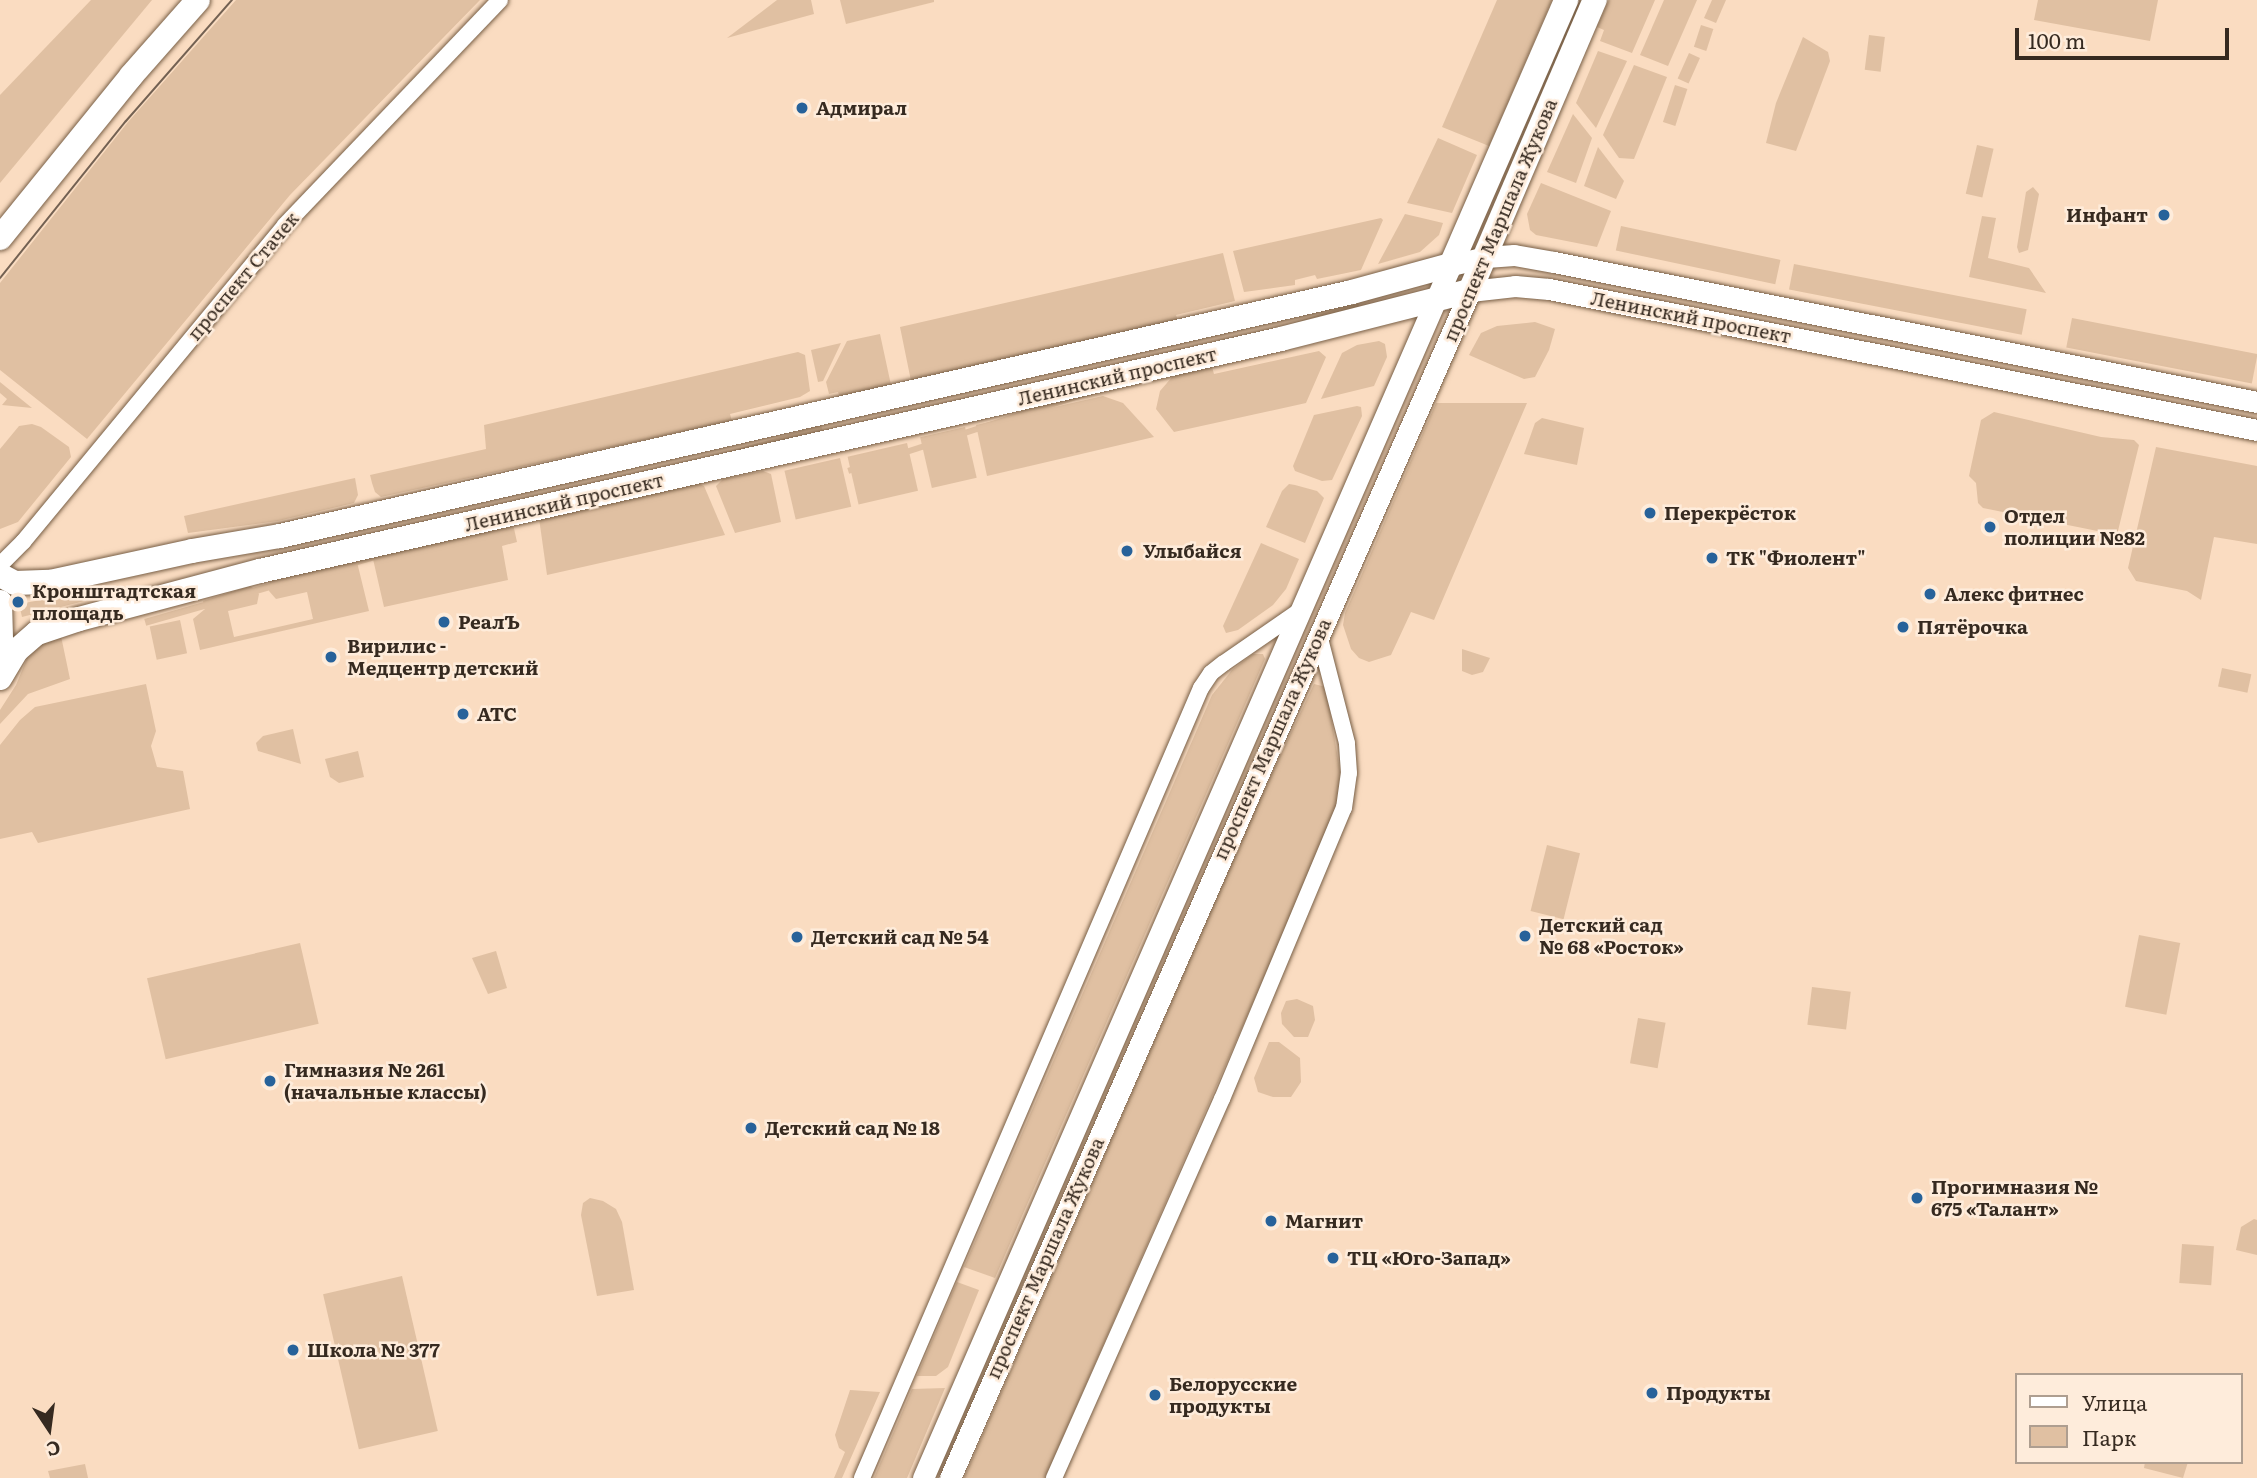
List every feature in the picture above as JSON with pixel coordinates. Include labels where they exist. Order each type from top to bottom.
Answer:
[{"type":"main road","points":[[0,212],[177,0]]},
{"type":"main road","points":[[0,238],[122,86],[198,0]]},
{"type":"main road","name":"проспект Маршала Жукова","points":[[923,1478],[1566,0]]},
{"type":"main road","name":"проспект Маршала Жукова","points":[[950,1478],[1318,634],[1486,257],[1595,0]]},
{"type":"main road","name":"Ленинский проспект","points":[[0,575],[15,583],[50,582],[192,551],[280,536],[1341,295],[1486,257],[1514,255],[1554,261],[2257,402]]},
{"type":"main road","name":"Ленинский проспект","points":[[1,676],[24,643],[50,627],[260,571],[1470,291],[1515,286],[1549,289],[2257,430]]},
{"type":"main road","points":[[0,602],[1,676]]},
{"type":"street","name":"проспект Стачек","points":[[0,565],[27,537],[285,225],[500,0]]},
{"type":"street","points":[[862,1478],[1201,688],[1211,673],[1298,612]]},
{"type":"street","points":[[1054,1478],[1222,1099],[1344,808],[1349,773],[1347,743],[1318,634]]},
{"type":"green space","points":[[91,0],[152,0],[0,183],[0,95]]},
{"type":"green space","points":[[236,0],[480,0],[290,195],[87,439],[0,370],[0,283],[128,122]]},
{"type":"green space","points":[[777,0],[811,0],[814,14],[727,38]]},
{"type":"green space","points":[[840,0],[934,0],[934,2],[846,24]]},
{"type":"green space","points":[[1497,0],[1552,0],[1489,146],[1442,127]]},
{"type":"green space","points":[[1609,0],[1655,0],[1632,53],[1600,41],[1604,30],[1597,27]]},
{"type":"green space","points":[[1664,0],[1697,0],[1668,66],[1640,55]]},
{"type":"green space","points":[[1712,0],[1726,0],[1716,23],[1704,18]]},
{"type":"green space","points":[[2038,0],[2158,0],[2150,41],[2034,20]]},
{"type":"green space","points":[[1701,25],[1713,29],[1706,51],[1694,47]]},
{"type":"green space","points":[[1869,35],[1885,37],[1881,72],[1865,70]]},
{"type":"green space","points":[[1803,37],[1828,52],[1830,61],[1796,151],[1766,143],[1776,103]]},
{"type":"green space","points":[[1598,51],[1627,61],[1596,128],[1576,103]]},
{"type":"green space","points":[[1689,53],[1700,58],[1689,83],[1678,79]]},
{"type":"green space","points":[[1634,65],[1667,77],[1634,159],[1619,158],[1603,135]]},
{"type":"green space","points":[[1675,85],[1687,89],[1675,126],[1663,122]]},
{"type":"green space","points":[[1573,114],[1592,138],[1576,183],[1547,172]]},
{"type":"green space","points":[[1438,138],[1477,155],[1452,213],[1407,203]]},
{"type":"green space","points":[[1977,145],[1994,149],[1982,198],[1966,194]]},
{"type":"green space","points":[[1598,147],[1624,181],[1616,199],[1584,186]]},
{"type":"green space","points":[[1541,183],[1611,211],[1597,247],[1536,235],[1530,230],[1527,214]]},
{"type":"green space","points":[[2033,187],[2039,194],[2028,250],[2019,253],[2017,247],[2026,192]]},
{"type":"green space","points":[[1405,214],[1443,223],[1439,235],[1420,252],[1378,264]]},
{"type":"green space","points":[[1982,216],[1996,218],[1988,258],[2029,268],[2046,293],[1969,277]]},
{"type":"green space","points":[[1381,218],[1383,220],[1361,270],[1317,279],[1315,275],[1295,280],[1295,285],[1244,292],[1233,251]]},
{"type":"green space","points":[[1621,226],[1780,260],[1775,284],[1616,250]]},
{"type":"green space","points":[[1223,253],[1235,301],[1176,315],[1178,321],[911,381],[900,327]]},
{"type":"green space","points":[[1794,264],[2027,309],[2022,335],[1789,290]]},
{"type":"green space","points":[[1358,302],[1360,308],[849,474],[847,468]]},
{"type":"green space","points":[[2072,318],[2257,354],[2252,384],[2066,347]]},
{"type":"green space","points":[[1535,322],[1555,329],[1549,350],[1535,377],[1524,379],[1469,355],[1481,333],[1497,326]]},
{"type":"green space","points":[[880,334],[891,385],[840,398],[838,392],[829,394],[826,382],[847,341]]},
{"type":"green space","points":[[1379,341],[1385,344],[1387,357],[1374,386],[1321,399],[1342,353],[1357,345]]},
{"type":"green space","points":[[841,343],[823,381],[818,382],[811,350]]},
{"type":"green space","points":[[1319,351],[1326,357],[1306,403],[1174,432],[1156,409],[1160,391],[1173,376],[1212,367],[1214,374]]},
{"type":"green space","points":[[798,352],[805,355],[810,391],[800,397],[730,414],[732,421],[381,497],[375,492],[372,483],[370,475],[486,449],[484,425]]},
{"type":"green space","points":[[0,382],[32,408],[2,405],[7,399],[0,393]]},
{"type":"green space","points":[[1103,396],[1123,403],[1154,437],[987,476],[976,425]]},
{"type":"green space","points":[[1436,403],[1527,403],[1434,620],[1411,612],[1391,655],[1369,662],[1359,658],[1351,649],[1343,625],[1345,613]]},
{"type":"green space","points":[[1361,407],[1362,416],[1332,480],[1322,481],[1295,471],[1293,466],[1314,415]]},
{"type":"green space","points":[[1994,412],[2101,437],[2134,440],[2139,445],[2117,535],[1983,508],[1978,503],[1976,483],[1969,476],[1981,420]]},
{"type":"green space","points":[[1542,418],[1584,428],[1577,465],[1524,454],[1535,423]]},
{"type":"green space","points":[[32,424],[41,427],[69,447],[71,457],[18,522],[0,529],[0,449],[19,426]]},
{"type":"green space","points":[[821,425],[823,432],[146,626],[144,619]]},
{"type":"green space","points":[[965,427],[977,478],[932,488],[920,437]]},
{"type":"green space","points":[[907,443],[918,491],[859,504],[848,457]]},
{"type":"green space","points":[[2156,447],[2257,466],[2257,544],[2214,537],[2201,600],[2187,591],[2136,581],[2128,568]]},
{"type":"green space","points":[[840,458],[851,507],[796,520],[784,471]]},
{"type":"green space","points":[[763,471],[771,474],[781,522],[735,533],[716,486],[723,479]]},
{"type":"green space","points":[[355,478],[358,495],[354,503],[278,521],[188,533],[184,516]]},
{"type":"green space","points":[[698,483],[704,486],[725,535],[547,575],[539,518]]},
{"type":"green space","points":[[1289,484],[1317,491],[1324,498],[1305,543],[1266,527],[1282,491]]},
{"type":"green space","points":[[513,524],[517,542],[502,546],[508,580],[384,607],[373,559],[377,553]]},
{"type":"green space","points":[[1261,543],[1299,559],[1286,589],[1273,605],[1238,630],[1226,633],[1223,626]]},
{"type":"green space","points":[[351,560],[357,562],[369,611],[200,650],[193,619],[205,609],[203,601],[250,586],[255,589],[259,594],[257,604],[228,611],[234,637],[313,619],[307,592],[276,599],[269,591],[270,581]]},
{"type":"green space","points":[[117,586],[119,592],[22,617],[19,604]]},
{"type":"green space","points":[[180,620],[187,653],[157,660],[150,626]]},
{"type":"green space","points":[[61,636],[70,679],[28,694],[0,724],[0,710],[16,685],[28,656],[37,647]]},
{"type":"green space","points":[[1462,649],[1490,658],[1483,672],[1472,675],[1462,671]]},
{"type":"green space","points":[[1253,654],[1263,654],[1265,659],[995,1278],[964,1267],[1212,695],[1232,670]]},
{"type":"green space","points":[[2222,668],[2251,674],[2247,693],[2218,687]]},
{"type":"green space","points":[[146,684],[156,731],[151,746],[157,767],[183,771],[190,809],[38,843],[32,832],[0,839],[0,745],[20,720],[35,707]]},
{"type":"green space","points":[[1314,684],[1326,687],[1340,771],[1338,808],[1045,1478],[964,1478],[1258,803]]},
{"type":"green space","points":[[293,729],[301,764],[258,751],[256,743],[263,736]]},
{"type":"green space","points":[[358,751],[364,777],[339,783],[330,777],[325,759]]},
{"type":"green space","points":[[1547,845],[1580,853],[1564,919],[1531,911]]},
{"type":"green space","points":[[2139,935],[2180,943],[2166,1015],[2125,1007]]},
{"type":"green space","points":[[300,943],[319,1024],[166,1059],[147,978]]},
{"type":"green space","points":[[496,951],[507,988],[488,994],[472,958]]},
{"type":"green space","points":[[1812,987],[1851,992],[1846,1029],[1807,1025]]},
{"type":"green space","points":[[1297,999],[1313,1006],[1315,1020],[1308,1037],[1294,1037],[1282,1024],[1281,1013],[1286,1001]]},
{"type":"green space","points":[[1638,1018],[1666,1023],[1658,1068],[1630,1063]]},
{"type":"green space","points":[[1269,1042],[1279,1042],[1300,1058],[1301,1082],[1291,1097],[1273,1097],[1258,1092],[1254,1078]]},
{"type":"green space","points":[[590,1198],[603,1201],[616,1209],[622,1222],[634,1290],[597,1296],[581,1215],[583,1203]]},
{"type":"green space","points":[[2254,1219],[2257,1220],[2257,1255],[2236,1250],[2241,1227]]},
{"type":"green space","points":[[2182,1244],[2214,1246],[2211,1285],[2179,1283]]},
{"type":"green space","points":[[402,1276],[438,1431],[359,1449],[323,1294]]},
{"type":"green space","points":[[957,1282],[979,1290],[948,1367],[936,1376],[917,1376]]},
{"type":"green space","points":[[945,1388],[907,1478],[874,1478],[912,1389]]},
{"type":"green space","points":[[850,1390],[880,1392],[842,1478],[834,1478],[845,1452],[839,1448],[835,1435]]},
{"type":"green space","points":[[85,1464],[88,1478],[50,1478],[48,1471]]},
{"type":"green space","points":[[2145,1464],[2187,1464],[2183,1478],[2144,1468]]},
{"type":"tram line","points":[[0,278],[126,121],[232,0]]},
{"type":"place","name":"Адмирал","points":[[802,108]]},
{"type":"place","name":"Инфант","points":[[2164,215]]},
{"type":"place","name":"Перекрёсток","points":[[1650,513]]},
{"type":"place","name":"Отдел полиции №82","points":[[1990,527]]},
{"type":"place","name":"Улыбайся","points":[[1127,551]]},
{"type":"place","name":"ТК \"Фиолент\"","points":[[1712,558]]},
{"type":"place","name":"Алекс фитнес","points":[[1930,594]]},
{"type":"place","name":"Кронштадтская площадь","points":[[18,602]]},
{"type":"place","name":"РеалЪ","points":[[444,622]]},
{"type":"place","name":"Пятёрочка","points":[[1903,627]]},
{"type":"place","name":"Вирилис - Медцентр детский","points":[[331,657]]},
{"type":"place","name":"АТС","points":[[463,714]]},
{"type":"place","name":"Детский сад № 68 «Росток»","points":[[1525,936]]},
{"type":"place","name":"Детский сад № 54","points":[[797,937]]},
{"type":"place","name":"Гимназия № 261 (начальные классы)","points":[[270,1081]]},
{"type":"place","name":"Детский сад № 18","points":[[751,1128]]},
{"type":"place","name":"Прогимназия № 675 «Талант»","points":[[1917,1198]]},
{"type":"place","name":"Магнит","points":[[1271,1221]]},
{"type":"place","name":"ТЦ «Юго-Запад»","points":[[1333,1258]]},
{"type":"place","name":"Школа № 377","points":[[293,1350]]},
{"type":"place","name":"Продукты","points":[[1652,1393]]},
{"type":"place","name":"Белорусские продукты","points":[[1155,1395]]}]
